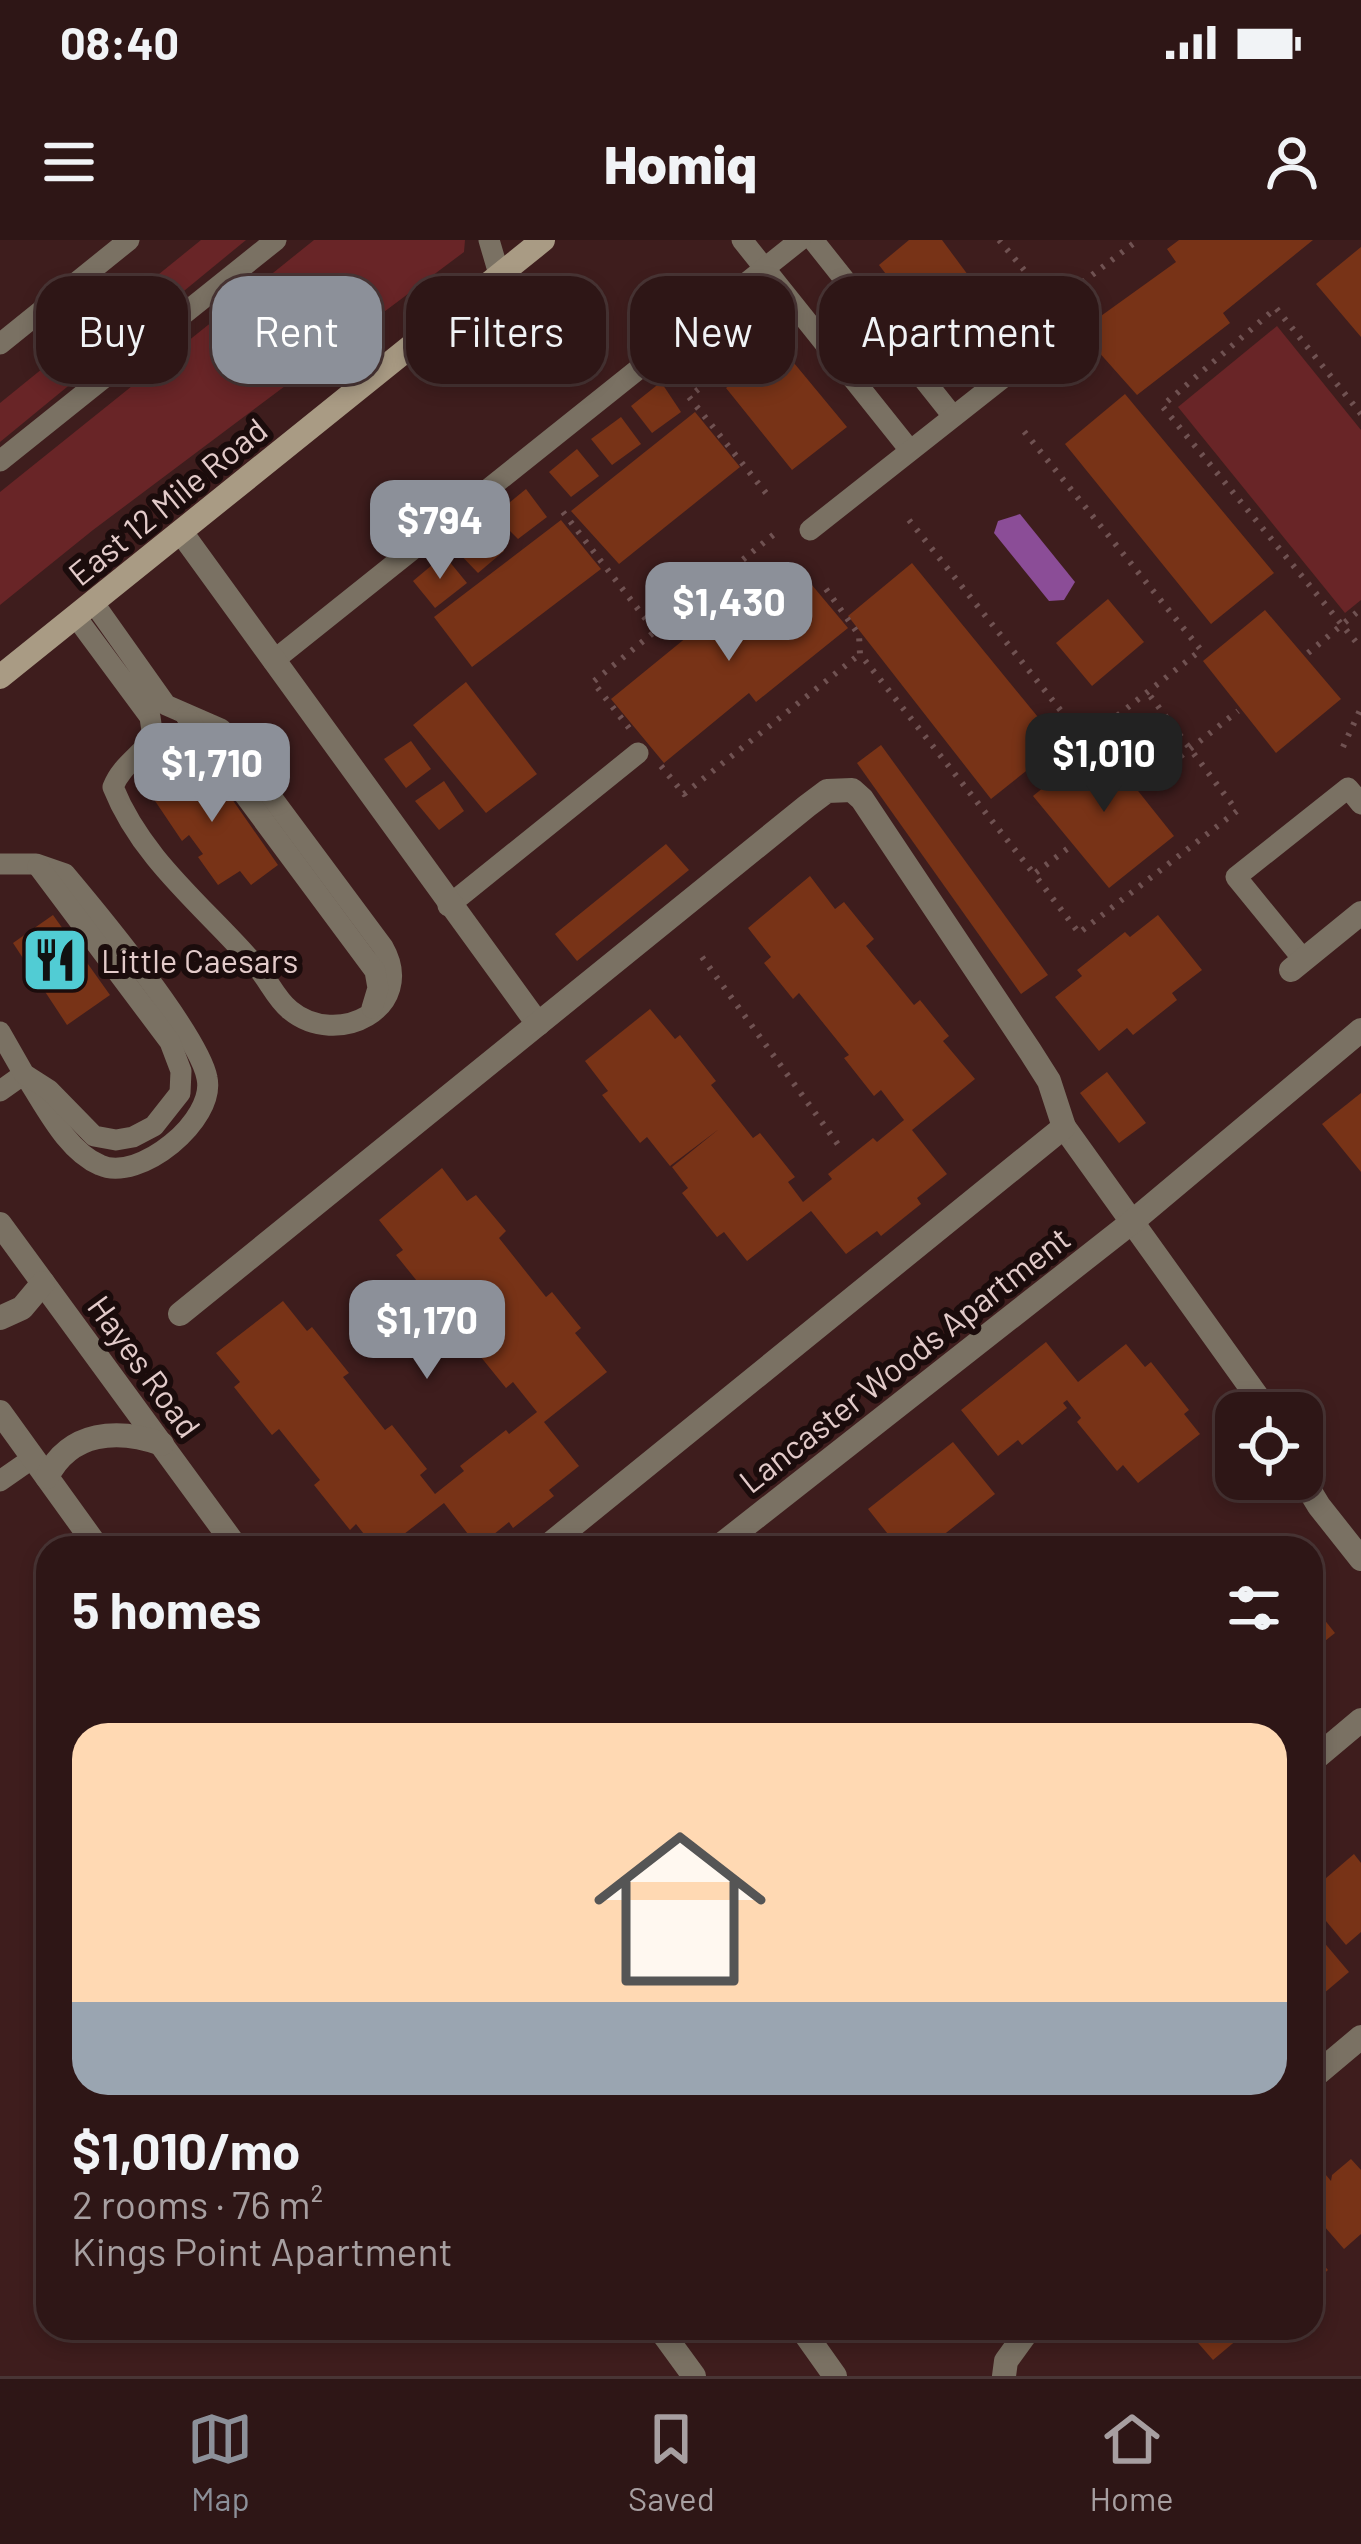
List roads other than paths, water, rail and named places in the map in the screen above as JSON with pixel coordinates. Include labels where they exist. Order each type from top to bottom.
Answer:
[{"type":"main road","name":"East 12 Mile Road","points":[[0,677],[543,240]]},
{"type":"street","points":[[181,532],[538,1024]]},
{"type":"street","points":[[180,1314],[807,806],[826,791],[840,788],[862,799],[1049,1081],[1064,1127],[1254,1392]]},
{"type":"street","points":[[1297,964],[1361,913]]},
{"type":"street","name":"Lancaster Woods Apartment","points":[[732,1536],[1132,1222],[1361,1030]]},
{"type":"street","points":[[560,1536],[1064,1127]]},
{"type":"street","name":"Hayes Road","points":[[0,1224],[228,1536]]},
{"type":"street","points":[[0,1318],[22,1308],[43,1282]]},
{"type":"street","points":[[0,1412],[89,1536]]},
{"type":"street","points":[[40,1467],[91,1438],[128,1433],[161,1444]]},
{"type":"street","points":[[1315,1500],[1361,1559]]},
{"type":"street","points":[[1323,1752],[1361,1720]]},
{"type":"street","points":[[1323,2069],[1361,2037]]},
{"type":"street","points":[[668,2340],[694,2376]]},
{"type":"street","points":[[810,2340],[836,2376]]},
{"type":"street","points":[[1004,2376],[1006,2361],[1021,2340]]},
{"type":"lane","points":[[0,344],[129,240]]},
{"type":"lane","points":[[0,461],[276,240]]},
{"type":"lane","points":[[489,240],[499,274]]},
{"type":"lane","points":[[742,240],[909,449]]},
{"type":"lane","points":[[273,661],[800,240]]},
{"type":"lane","points":[[813,240],[952,415]]},
{"type":"lane","points":[[810,530],[992,384]]},
{"type":"lane","points":[[84,610],[166,705],[221,729],[383,947],[395,968],[393,983],[370,1014],[353,1024],[320,1027],[288,1009],[256,966],[172,880],[122,811],[113,787],[120,771],[153,738],[150,717],[84,610]]},
{"type":"lane","points":[[448,906],[648,757]]},
{"type":"lane","points":[[1297,964],[1236,878],[1348,788],[1361,804]]},
{"type":"lane","points":[[0,864],[36,864],[65,874],[186,1033],[208,1080],[203,1108],[187,1129],[151,1157],[128,1167],[102,1167],[77,1149],[0,1033]]},
{"type":"lane","points":[[0,1091],[24,1074]]},
{"type":"lane","points":[[0,1481],[40,1467]]},
{"type":"place","name":"Little Caesars","points":[[55,960]]}]
